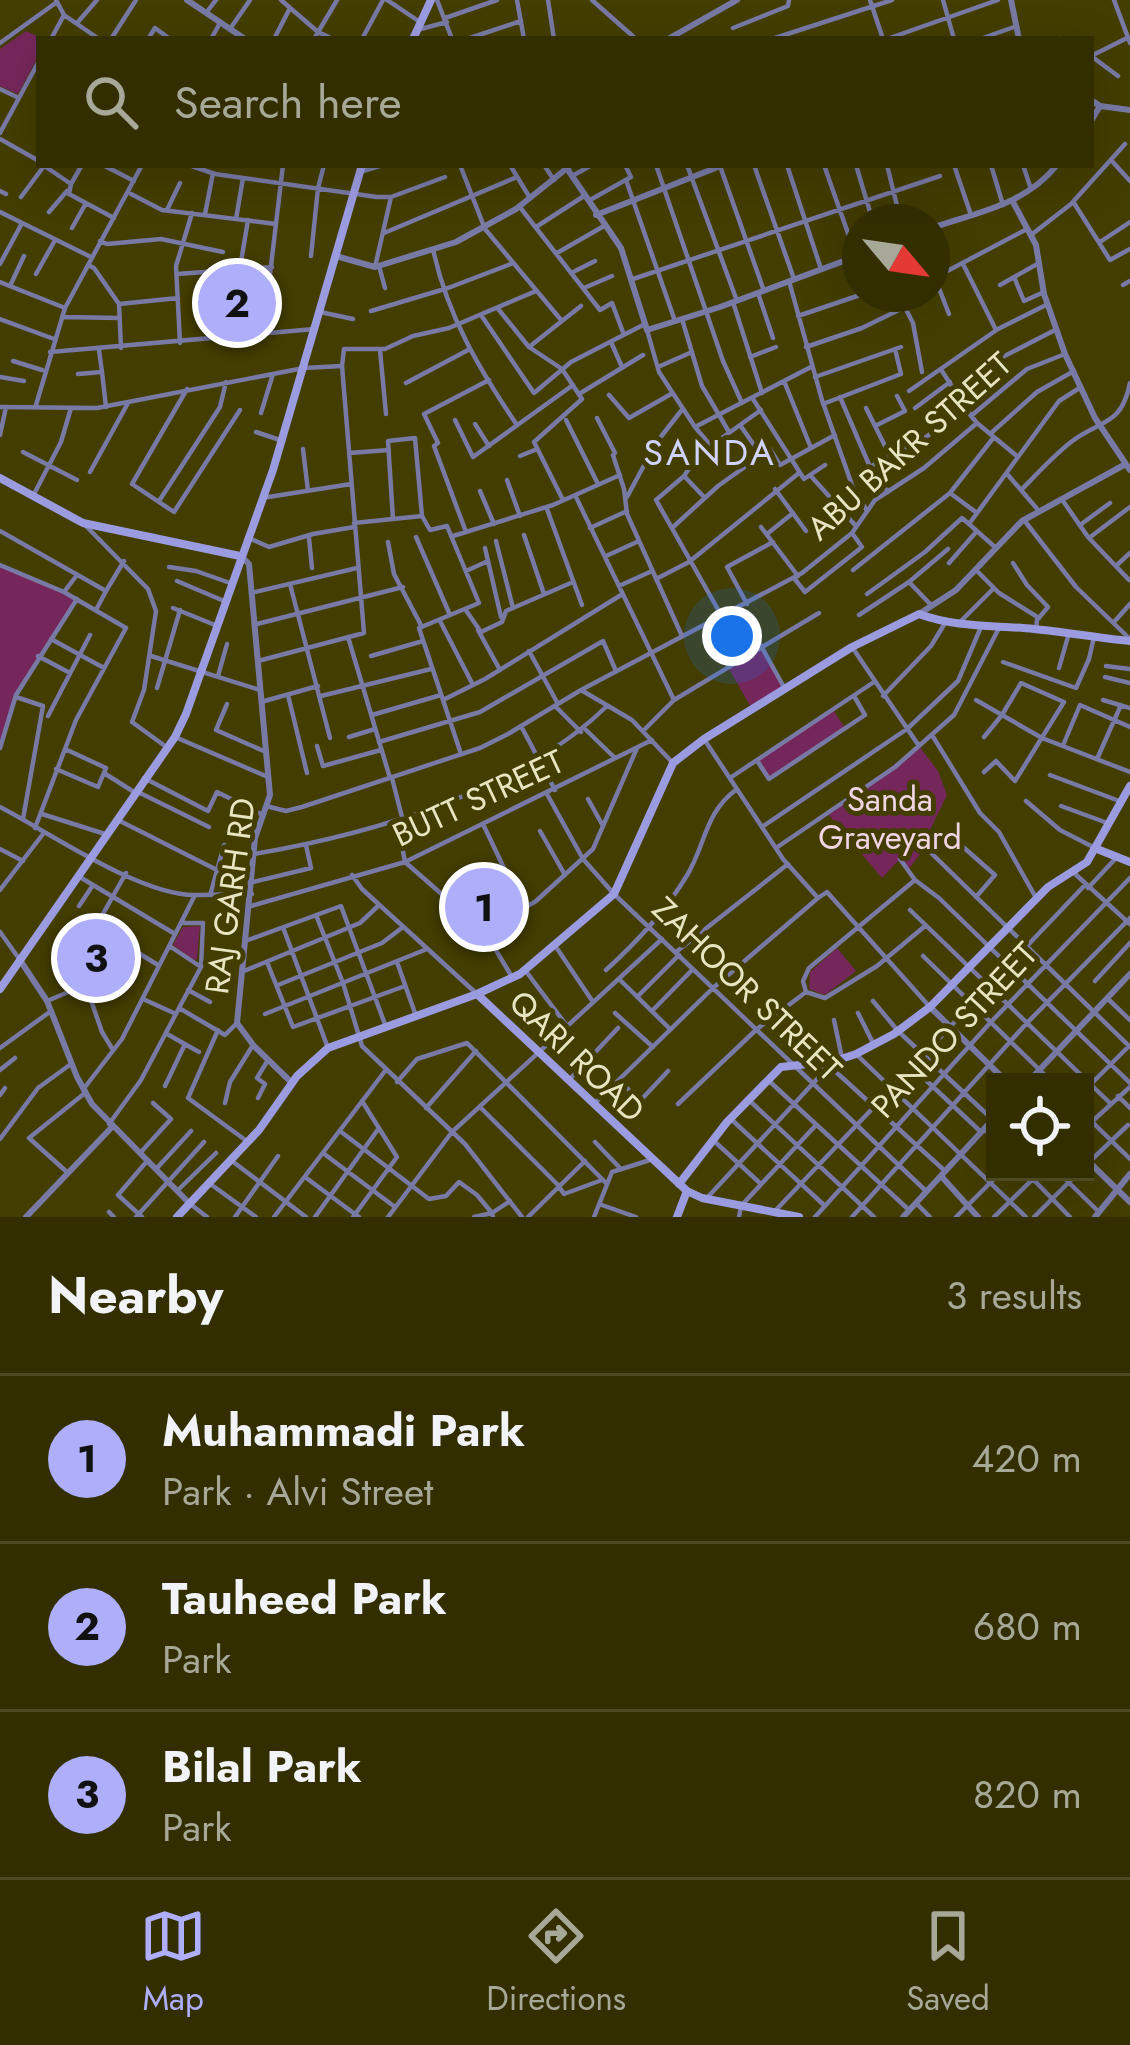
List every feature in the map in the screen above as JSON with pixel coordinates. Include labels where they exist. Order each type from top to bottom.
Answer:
[{"type":"main road","points":[[417,30],[434,0]]},
{"type":"main road","points":[[2,982],[175,737],[282,440],[361,169]]},
{"type":"main road","points":[[0,478],[83,523],[240,556]]},
{"type":"main road","points":[[177,1217],[232,1161],[292,1083],[328,1048],[477,994],[525,970],[555,947],[614,894],[674,763],[704,739],[852,647],[919,614],[945,623],[1130,640]]},
{"type":"main road","points":[[677,1217],[683,1188],[713,1140],[781,1067],[856,1054],[930,1007],[1036,899],[1097,849],[1130,786]]},
{"type":"main road","points":[[1097,849],[1130,862]]},
{"type":"main road","name":"QARI ROAD","points":[[477,994],[683,1188],[740,1212],[797,1217]]},
{"type":"street","points":[[52,36],[73,0]]},
{"type":"street","points":[[76,23],[97,0]]},
{"type":"street","points":[[112,36],[136,0]]},
{"type":"street","points":[[187,0],[241,36]]},
{"type":"street","points":[[206,13],[216,0]]},
{"type":"street","points":[[230,28],[250,0]]},
{"type":"street","points":[[280,0],[316,35],[333,1]]},
{"type":"street","points":[[364,36],[385,0],[417,30],[497,0]]},
{"type":"street","points":[[434,0],[451,36]]},
{"type":"street","points":[[518,0],[524,36]]},
{"type":"street","points":[[548,0],[554,36]]},
{"type":"street","points":[[673,36],[737,0]]},
{"type":"street","points":[[733,28],[788,6],[790,0]]},
{"type":"street","points":[[780,36],[892,0]]},
{"type":"street","points":[[943,0],[953,36]]},
{"type":"street","points":[[894,36],[998,0]]},
{"type":"street","points":[[1011,0],[1019,36]]},
{"type":"street","points":[[1094,55],[1129,40],[1114,0]]},
{"type":"street","points":[[0,43],[57,1],[64,13],[95,36]]},
{"type":"street","points":[[594,1],[633,36]]},
{"type":"street","points":[[871,3],[884,36]]},
{"type":"street","points":[[276,36],[290,8]]},
{"type":"street","points":[[475,36],[521,21]]},
{"type":"street","points":[[213,36],[221,22]]},
{"type":"street","points":[[989,36],[1017,26]]},
{"type":"street","points":[[1094,58],[1118,76]]},
{"type":"street","points":[[36,67],[0,136],[36,159]]},
{"type":"street","points":[[0,89],[19,98]]},
{"type":"street","points":[[1094,102],[1130,110]]},
{"type":"street","points":[[1094,117],[1100,106]]},
{"type":"street","points":[[950,271],[1029,232],[1072,202],[1125,145]]},
{"type":"street","points":[[1111,160],[1130,181]]},
{"type":"street","points":[[21,197],[37,168]]},
{"type":"street","points":[[47,168],[86,203],[115,218]]},
{"type":"street","points":[[50,212],[80,168]]},
{"type":"street","points":[[109,168],[134,181]]},
{"type":"street","points":[[37,405],[64,308],[140,168]]},
{"type":"street","points":[[202,168],[240,178],[391,197],[445,177]]},
{"type":"street","points":[[236,219],[240,168]]},
{"type":"street","points":[[263,333],[282,168]]},
{"type":"street","points":[[311,256],[323,168]]},
{"type":"street","points":[[461,168],[485,229],[562,320]]},
{"type":"street","points":[[512,168],[530,198]]},
{"type":"street","points":[[546,168],[554,180]]},
{"type":"street","points":[[536,227],[631,177],[626,168]]},
{"type":"street","points":[[657,168],[742,403]]},
{"type":"street","points":[[688,168],[762,392]]},
{"type":"street","points":[[596,215],[714,168]]},
{"type":"street","points":[[722,168],[773,338]]},
{"type":"street","points":[[755,168],[792,280],[814,377],[859,504],[867,512]]},
{"type":"street","points":[[788,168],[821,269]]},
{"type":"street","points":[[825,168],[842,214]]},
{"type":"street","points":[[857,168],[867,204]]},
{"type":"street","points":[[888,168],[897,204]]},
{"type":"street","points":[[955,168],[971,215]]},
{"type":"street","points":[[919,614],[956,590],[1024,520],[1127,467],[1065,354],[1029,232],[1008,203],[992,168]]},
{"type":"street","points":[[1024,168],[1031,189]]},
{"type":"street","points":[[950,222],[1008,203],[1054,168]]},
{"type":"street","points":[[336,256],[377,267],[433,249],[485,229],[571,169],[621,248],[657,367],[681,411],[710,445]]},
{"type":"street","points":[[205,215],[213,173]]},
{"type":"street","points":[[630,281],[940,176]]},
{"type":"street","points":[[384,232],[517,177]]},
{"type":"street","points":[[626,180],[702,386],[729,432]]},
{"type":"street","points":[[167,210],[180,183]]},
{"type":"street","points":[[128,193],[167,210],[277,224]]},
{"type":"street","points":[[385,288],[377,267],[391,197]]},
{"type":"street","points":[[1072,202],[1110,260],[1130,249]]},
{"type":"street","points":[[71,228],[86,203]]},
{"type":"street","points":[[519,206],[600,310],[612,303],[624,335]]},
{"type":"street","points":[[0,212],[92,257]]},
{"type":"street","points":[[180,343],[177,274],[192,213]]},
{"type":"street","points":[[240,269],[248,220]]},
{"type":"street","points":[[1100,242],[1130,221]]},
{"type":"street","points":[[0,264],[21,225]]},
{"type":"street","points":[[556,253],[604,226]]},
{"type":"street","points":[[100,241],[160,239],[223,252]]},
{"type":"street","points":[[36,274],[54,242]]},
{"type":"street","points":[[433,249],[456,326],[517,425]]},
{"type":"street","points":[[10,286],[24,256]]},
{"type":"street","points":[[572,272],[595,261]]},
{"type":"street","points":[[482,315],[534,393],[562,369],[624,335],[735,302],[842,261]]},
{"type":"street","points":[[1000,285],[1039,263]]},
{"type":"street","points":[[371,311],[511,264]]},
{"type":"street","points":[[88,265],[119,304],[121,348]]},
{"type":"street","points":[[963,265],[996,330]]},
{"type":"street","points":[[177,274],[272,267]]},
{"type":"street","points":[[584,288],[612,276]]},
{"type":"street","points":[[1014,278],[1024,301],[1044,292]]},
{"type":"street","points":[[0,282],[64,308]]},
{"type":"street","points":[[258,661],[364,633],[344,349],[380,350],[456,326],[536,291]]},
{"type":"street","points":[[119,304],[178,298]]},
{"type":"street","points":[[798,316],[842,301]]},
{"type":"street","points":[[909,391],[996,330],[1048,304]]},
{"type":"street","points":[[529,347],[581,306]]},
{"type":"street","points":[[497,308],[529,347],[562,369],[582,400],[534,442],[563,500]]},
{"type":"street","points":[[320,312],[353,319]]},
{"type":"street","points":[[806,347],[894,312]]},
{"type":"street","points":[[907,312],[922,372]]},
{"type":"street","points":[[62,317],[120,318]]},
{"type":"street","points":[[0,319],[54,339]]},
{"type":"street","points":[[50,352],[315,329]]},
{"type":"street","points":[[955,390],[991,363],[1057,329]]},
{"type":"street","points":[[610,342],[622,368]]},
{"type":"street","points":[[750,357],[776,347]]},
{"type":"street","points":[[814,377],[898,348],[901,374],[824,404]]},
{"type":"street","points":[[406,383],[470,349]]},
{"type":"street","points":[[99,350],[106,407]]},
{"type":"street","points":[[380,350],[386,414]]},
{"type":"street","points":[[657,367],[692,352]]},
{"type":"street","name":"ABU BAKR STREET","points":[[266,806],[286,811],[302,807],[479,748],[796,577],[854,529],[888,492],[976,423],[971,416],[1027,369],[1065,354]]},
{"type":"street","points":[[579,394],[644,355]]},
{"type":"street","points":[[13,361],[44,371]]},
{"type":"street","points":[[0,435],[3,407],[106,407],[304,368],[342,366]]},
{"type":"street","points":[[695,427],[812,367]]},
{"type":"street","points":[[6,368],[2,378],[24,381]]},
{"type":"street","points":[[942,370],[971,416]]},
{"type":"street","points":[[854,570],[950,493],[992,435],[1036,392],[1074,371]]},
{"type":"street","points":[[77,374],[102,372]]},
{"type":"street","points":[[261,413],[273,374]]},
{"type":"street","points":[[466,532],[424,414],[488,380]]},
{"type":"street","points":[[784,381],[811,448]]},
{"type":"street","points":[[158,502],[220,407],[226,382]]},
{"type":"street","points":[[915,408],[950,382]]},
{"type":"street","points":[[1021,490],[1074,440],[1127,408],[1130,383]]},
{"type":"street","points":[[455,420],[473,457],[573,386]]},
{"type":"street","points":[[969,524],[1059,401],[1081,387]]},
{"type":"street","points":[[188,389],[132,484],[174,512],[240,410]]},
{"type":"street","points":[[609,395],[628,418],[671,394]]},
{"type":"street","points":[[875,426],[905,411],[897,396]]},
{"type":"street","points":[[752,398],[804,479],[825,465]]},
{"type":"street","points":[[840,398],[870,467],[888,492]]},
{"type":"street","points":[[90,472],[128,403]]},
{"type":"street","points":[[870,467],[926,437],[966,407]]},
{"type":"street","points":[[32,496],[51,466],[71,408]]},
{"type":"street","points":[[866,408],[890,456]]},
{"type":"street","points":[[721,615],[656,500],[684,476],[698,455],[761,410]]},
{"type":"street","points":[[626,499],[656,443],[681,411]]},
{"type":"street","points":[[565,417],[598,484]]},
{"type":"street","points":[[597,418],[615,453],[627,511],[682,636]]},
{"type":"street","points":[[976,423],[1018,457]]},
{"type":"street","points":[[475,424],[489,446]]},
{"type":"street","points":[[740,425],[754,445]]},
{"type":"street","points":[[256,432],[282,440]]},
{"type":"street","points":[[671,528],[770,449],[780,465],[836,435]]},
{"type":"street","points":[[393,519],[388,441],[416,438],[422,516],[430,530],[447,526],[478,603],[418,628],[460,751]]},
{"type":"street","points":[[1118,455],[1130,444]]},
{"type":"street","points":[[520,456],[537,448]]},
{"type":"street","points":[[303,449],[308,490]]},
{"type":"street","points":[[349,453],[389,451]]},
{"type":"street","points":[[23,452],[77,480]]},
{"type":"street","points":[[656,579],[689,562],[799,473]]},
{"type":"street","points":[[1006,473],[1039,512]]},
{"type":"street","points":[[453,536],[547,507],[620,475]]},
{"type":"street","points":[[761,526],[805,592],[862,547],[854,529],[810,475]]},
{"type":"street","points":[[684,476],[705,497]]},
{"type":"street","points":[[507,480],[520,515]]},
{"type":"street","points":[[262,498],[351,484]]},
{"type":"street","points":[[775,489],[806,531]]},
{"type":"street","points":[[480,491],[494,524]]},
{"type":"street","points":[[950,493],[977,513]]},
{"type":"street","points":[[575,495],[674,700]]},
{"type":"street","points":[[1063,501],[1089,538],[1129,580]]},
{"type":"street","points":[[1080,525],[1110,503]]},
{"type":"street","points":[[547,507],[582,605]]},
{"type":"street","points":[[1089,538],[1130,507]]},
{"type":"street","points":[[590,528],[627,511]]},
{"type":"street","points":[[766,534],[793,513]]},
{"type":"street","points":[[248,536],[269,547],[354,525],[422,516]]},
{"type":"street","points":[[867,594],[926,552],[962,518],[996,548]]},
{"type":"street","points":[[1024,520],[1076,587],[1130,640]]},
{"type":"street","points":[[83,523],[124,561],[148,590],[156,611],[151,656],[133,722],[166,746]]},
{"type":"street","points":[[949,563],[977,531]]},
{"type":"street","points":[[0,532],[106,591]]},
{"type":"street","points":[[309,535],[312,568]]},
{"type":"street","points":[[524,535],[544,594]]},
{"type":"street","points":[[416,537],[451,615]]},
{"type":"street","points":[[496,541],[513,608]]},
{"type":"street","points":[[604,556],[639,541]]},
{"type":"street","points":[[388,542],[394,574],[422,627]]},
{"type":"street","points":[[747,604],[727,567],[773,542]]},
{"type":"street","points":[[485,548],[502,622]]},
{"type":"street","points":[[859,615],[948,550]]},
{"type":"street","points":[[1116,566],[1130,553]]},
{"type":"street","name":"RAJ GARH RD","points":[[240,556],[249,564],[268,777],[254,854],[237,1023],[292,1083]]},
{"type":"street","points":[[96,610],[124,561]]},
{"type":"street","points":[[466,571],[488,561]]},
{"type":"street","points":[[1013,563],[1048,607],[1036,629]]},
{"type":"street","points":[[0,565],[64,592],[126,628],[64,749],[35,828]]},
{"type":"street","points":[[169,567],[230,583]]},
{"type":"street","points":[[251,593],[358,568]]},
{"type":"street","points":[[975,569],[1039,618]]},
{"type":"street","points":[[618,587],[652,571]]},
{"type":"street","points":[[64,592],[77,575]]},
{"type":"street","points":[[177,581],[224,601]]},
{"type":"street","points":[[502,622],[506,611],[572,582]]},
{"type":"street","points":[[909,582],[932,606]]},
{"type":"street","points":[[290,584],[330,738]]},
{"type":"street","points":[[254,625],[403,586]]},
{"type":"street","points":[[958,624],[994,588]]},
{"type":"street","points":[[371,715],[473,686],[621,595]]},
{"type":"street","points":[[0,748],[16,697],[76,598]]},
{"type":"street","points":[[1114,622],[1130,604]]},
{"type":"street","points":[[740,608],[785,688]]},
{"type":"street","points":[[157,688],[177,609],[215,625]]},
{"type":"street","points":[[465,609],[500,670]]},
{"type":"street","points":[[643,730],[674,700],[819,613]]},
{"type":"street","points":[[439,620],[473,686]]},
{"type":"street","points":[[478,630],[502,622]]},
{"type":"street","points":[[883,696],[931,646],[945,623]]},
{"type":"street","points":[[762,827],[907,729],[958,681],[981,627]]},
{"type":"street","points":[[776,848],[919,746],[954,715],[999,628]]},
{"type":"street","points":[[1059,668],[1069,633]]},
{"type":"street","points":[[48,716],[90,635]]},
{"type":"street","points":[[348,637],[391,778],[405,862],[485,932],[512,976]]},
{"type":"street","points":[[1004,662],[1076,688],[1094,637]]},
{"type":"street","points":[[50,639],[104,668]]},
{"type":"street","points":[[371,656],[423,641]]},
{"type":"street","points":[[317,746],[323,766],[479,712],[603,641],[616,671]]},
{"type":"street","points":[[218,676],[227,644]]},
{"type":"street","points":[[852,647],[919,746]]},
{"type":"street","points":[[529,650],[556,705],[615,758]]},
{"type":"street","points":[[38,656],[70,673]]},
{"type":"street","points":[[151,656],[260,690]]},
{"type":"street","points":[[1106,665],[1130,669]]},
{"type":"street","points":[[321,697],[432,669]]},
{"type":"street","points":[[1105,677],[1130,683]]},
{"type":"street","points":[[730,778],[874,682]]},
{"type":"street","points":[[984,737],[1021,683],[1064,702],[1015,781],[996,761],[984,772]]},
{"type":"street","points":[[261,702],[318,686]]},
{"type":"street","points":[[581,690],[643,730],[674,763]]},
{"type":"street","points":[[288,694],[308,773]]},
{"type":"street","points":[[757,760],[769,779],[865,715],[854,696]]},
{"type":"street","points":[[16,697],[43,706],[23,819]]},
{"type":"street","points":[[976,700],[1042,738],[1130,772]]},
{"type":"street","points":[[1103,700],[1130,708]]},
{"type":"street","points":[[227,704],[216,730],[266,752]]},
{"type":"street","points":[[1063,746],[1080,705],[1130,727]]},
{"type":"street","points":[[1097,759],[1121,705]]},
{"type":"street","points":[[254,854],[306,845],[400,818],[499,779],[583,730],[608,706]]},
{"type":"street","points":[[521,727],[555,790]]},
{"type":"street","points":[[349,736],[375,729]]},
{"type":"street","points":[[932,735],[980,813],[999,832],[1036,899]]},
{"type":"street","points":[[175,737],[268,777]]},
{"type":"street","points":[[704,739],[776,848],[818,898]]},
{"type":"street","name":"BUTT STREET","points":[[251,906],[405,862],[652,740]]},
{"type":"street","points":[[485,932],[514,915],[592,849],[637,747]]},
{"type":"street","points":[[56,769],[98,787],[106,768],[64,749]]},
{"type":"street","points":[[104,773],[209,827]]},
{"type":"street","points":[[1051,775],[1122,802]]},
{"type":"street","points":[[144,778],[208,811],[217,792],[263,815]]},
{"type":"street","points":[[606,970],[651,928],[689,873],[717,803],[737,789]]},
{"type":"street","name":"ZAHOOR STREET","points":[[547,794],[583,859],[614,894],[926,1192]]},
{"type":"street","points":[[588,799],[603,826]]},
{"type":"street","points":[[1025,801],[1060,830],[1097,849]]},
{"type":"street","points":[[1061,806],[1110,824]]},
{"type":"street","points":[[0,808],[43,834],[163,888],[195,895],[252,894]]},
{"type":"street","points":[[40,813],[105,834]]},
{"type":"street","points":[[115,818],[217,870]]},
{"type":"street","points":[[483,824],[514,889],[504,896],[514,915]]},
{"type":"street","points":[[540,831],[565,874]]},
{"type":"street","points":[[0,890],[43,834]]},
{"type":"street","points":[[954,839],[995,875],[976,897]]},
{"type":"street","points":[[211,893],[224,845]]},
{"type":"street","points":[[253,882],[310,868],[306,845]]},
{"type":"street","points":[[924,846],[1130,1046],[1094,1081]]},
{"type":"street","points":[[0,849],[22,862]]},
{"type":"street","points":[[774,1213],[1117,857]]},
{"type":"street","points":[[900,859],[916,880],[1130,1085],[1094,1119]]},
{"type":"street","points":[[637,997],[678,954],[788,864]]},
{"type":"street","points":[[447,902],[504,872]]},
{"type":"street","points":[[852,1217],[1026,1024],[1129,921],[1073,872]]},
{"type":"street","points":[[113,1050],[76,960],[126,873]]},
{"type":"street","name":"QARI ROAD","points":[[352,875],[477,994]]},
{"type":"street","points":[[78,877],[175,934]]},
{"type":"street","name":"PANDO STREET","points":[[815,1217],[990,1023],[1130,878]]},
{"type":"street","points":[[806,992],[804,974],[916,880]]},
{"type":"street","points":[[79,906],[93,885]]},
{"type":"street","points":[[595,1104],[713,988],[827,892],[949,1028],[996,1073]]},
{"type":"street","points":[[68,1173],[29,1138],[84,1091],[113,1050],[195,895]]},
{"type":"street","points":[[244,971],[360,923],[379,905]]},
{"type":"street","points":[[248,940],[341,906],[386,1027]]},
{"type":"street","points":[[910,910],[1076,1073]]},
{"type":"street","points":[[316,915],[362,1046],[452,1132],[525,1217],[585,1161]]},
{"type":"street","points":[[26,1217],[111,1126],[201,968],[203,923],[182,922]]},
{"type":"street","points":[[95,926],[158,964]]},
{"type":"street","points":[[806,992],[825,998],[925,926]]},
{"type":"street","points":[[277,985],[382,943],[403,927]]},
{"type":"street","points":[[283,928],[328,1048]]},
{"type":"street","points":[[0,933],[47,1001],[84,1091],[111,1126],[207,1217]]},
{"type":"street","points":[[388,1217],[452,1132],[662,939]]},
{"type":"street","points":[[1095,980],[1130,943]]},
{"type":"street","points":[[90,998],[124,944]]},
{"type":"street","points":[[169,946],[201,968]]},
{"type":"street","points":[[555,947],[593,1002]]},
{"type":"street","points":[[265,1014],[427,949]]},
{"type":"street","points":[[923,956],[1043,1073]]},
{"type":"street","points":[[267,962],[293,1027],[406,986]]},
{"type":"street","points":[[397,962],[416,1016]]},
{"type":"street","points":[[652,1011],[693,969]]},
{"type":"street","points":[[525,970],[567,1026]]},
{"type":"street","points":[[1037,1073],[1130,974]]},
{"type":"street","points":[[619,979],[670,1030]]},
{"type":"street","points":[[47,1001],[85,985]]},
{"type":"street","points":[[188,990],[210,1002]]},
{"type":"street","points":[[677,1104],[757,1029],[806,992]]},
{"type":"street","points":[[141,998],[225,1035],[237,1023]]},
{"type":"street","points":[[1107,998],[1128,1015]]},
{"type":"street","points":[[873,1001],[898,1031],[986,1112]]},
{"type":"street","points":[[0,1048],[51,1011]]},
{"type":"street","points":[[859,1012],[874,1045]]},
{"type":"street","points":[[615,1013],[652,1047]]},
{"type":"street","points":[[834,1020],[842,1058]]},
{"type":"street","points":[[569,1080],[618,1028]]},
{"type":"street","points":[[218,1030],[188,1097],[248,1142]]},
{"type":"street","points":[[166,1034],[199,1052]]},
{"type":"street","points":[[398,1082],[417,1059],[467,1043],[604,1182]]},
{"type":"street","points":[[165,1086],[185,1044]]},
{"type":"street","points":[[225,1103],[230,1082],[254,1046]]},
{"type":"street","points":[[426,1108],[476,1051]]},
{"type":"street","points":[[856,1054],[1030,1217],[1069,1183],[1097,1215],[1130,1174]]},
{"type":"street","points":[[0,1070],[15,1058]]},
{"type":"street","points":[[259,1098],[266,1084],[257,1078],[268,1060]]},
{"type":"street","points":[[706,1199],[825,1062],[943,1173],[978,1217]]},
{"type":"street","points":[[0,1139],[38,1088],[71,1064]]},
{"type":"street","points":[[911,1067],[986,1132]]},
{"type":"street","points":[[274,1217],[385,1071]]},
{"type":"street","points":[[619,1080],[640,1101],[668,1071]]},
{"type":"street","points":[[768,1080],[881,1186],[930,1217]]},
{"type":"street","points":[[0,1095],[5,1088]]},
{"type":"street","points":[[1094,1091],[1111,1104]]},
{"type":"street","points":[[1118,1096],[1130,1108]]},
{"type":"street","points":[[749,1100],[874,1217]]},
{"type":"street","points":[[304,1177],[356,1216],[398,1157],[362,1101]]},
{"type":"street","points":[[141,1152],[171,1119],[152,1103]]},
{"type":"street","points":[[480,1107],[564,1194]]},
{"type":"street","points":[[730,1119],[825,1206]]},
{"type":"street","points":[[1094,1123],[1130,1159]]},
{"type":"street","points":[[1094,1156],[1127,1124]]},
{"type":"street","points":[[740,1212],[816,1125]]},
{"type":"street","points":[[902,1217],[986,1127]]},
{"type":"street","points":[[315,1217],[380,1128]]},
{"type":"street","points":[[157,1168],[191,1131]]},
{"type":"street","points":[[340,1131],[429,1199],[446,1196],[460,1183],[492,1215]]},
{"type":"street","points":[[713,1140],[761,1184]]},
{"type":"street","points":[[148,1160],[118,1195],[139,1216],[204,1142]]},
{"type":"street","points":[[596,1142],[620,1168]]},
{"type":"street","points":[[177,1191],[216,1153]]},
{"type":"street","points":[[322,1153],[395,1208]]},
{"type":"street","points":[[235,1217],[278,1156]]},
{"type":"street","points":[[594,1217],[604,1182],[612,1172],[650,1160]]},
{"type":"street","points":[[232,1161],[306,1217]]},
{"type":"street","points":[[1094,1172],[1130,1202]]},
{"type":"street","points":[[994,1217],[1031,1181]]},
{"type":"street","points":[[1035,1181],[1070,1217]]},
{"type":"street","points":[[542,1204],[604,1182]]},
{"type":"street","points":[[956,1217],[991,1182]]},
{"type":"street","points":[[209,1183],[256,1217]]},
{"type":"street","points":[[473,1217],[492,1215],[510,1201]]},
{"type":"street","points":[[599,1204],[636,1217]]},
{"type":"street","points":[[34,1208],[44,1217]]},
{"type":"green space","points":[[26,31],[37,36],[36,61],[18,94],[0,86],[0,49]]},
{"type":"green space","points":[[269,272],[261,331],[210,336],[210,275]]},
{"type":"green space","points":[[0,565],[77,599],[16,697],[0,748]]},
{"type":"green space","points":[[762,648],[785,689],[752,709],[728,667]]},
{"type":"green space","points":[[833,710],[845,728],[769,779],[757,760]]},
{"type":"green space","name":"Sanda Graveyard","points":[[919,746],[938,771],[947,795],[930,830],[935,834],[908,870],[899,860],[882,878],[828,814]]},
{"type":"green space","points":[[491,881],[509,914],[486,928],[454,901]]},
{"type":"green space","points":[[200,926],[194,960],[173,945],[183,927]]},
{"type":"green space","points":[[94,934],[116,947],[99,978],[88,979],[82,955]]},
{"type":"green space","points":[[837,948],[856,971],[825,995],[809,989],[810,972]]},
{"type":"place","name":"Tauheed Park","points":[[237,303]]},
{"type":"place","name":"Muhammadi Park","points":[[484,907]]},
{"type":"place","name":"Bilal Park","points":[[96,958]]},
{"type":"district","name":"SANDA","points":[[710,452]]}]
